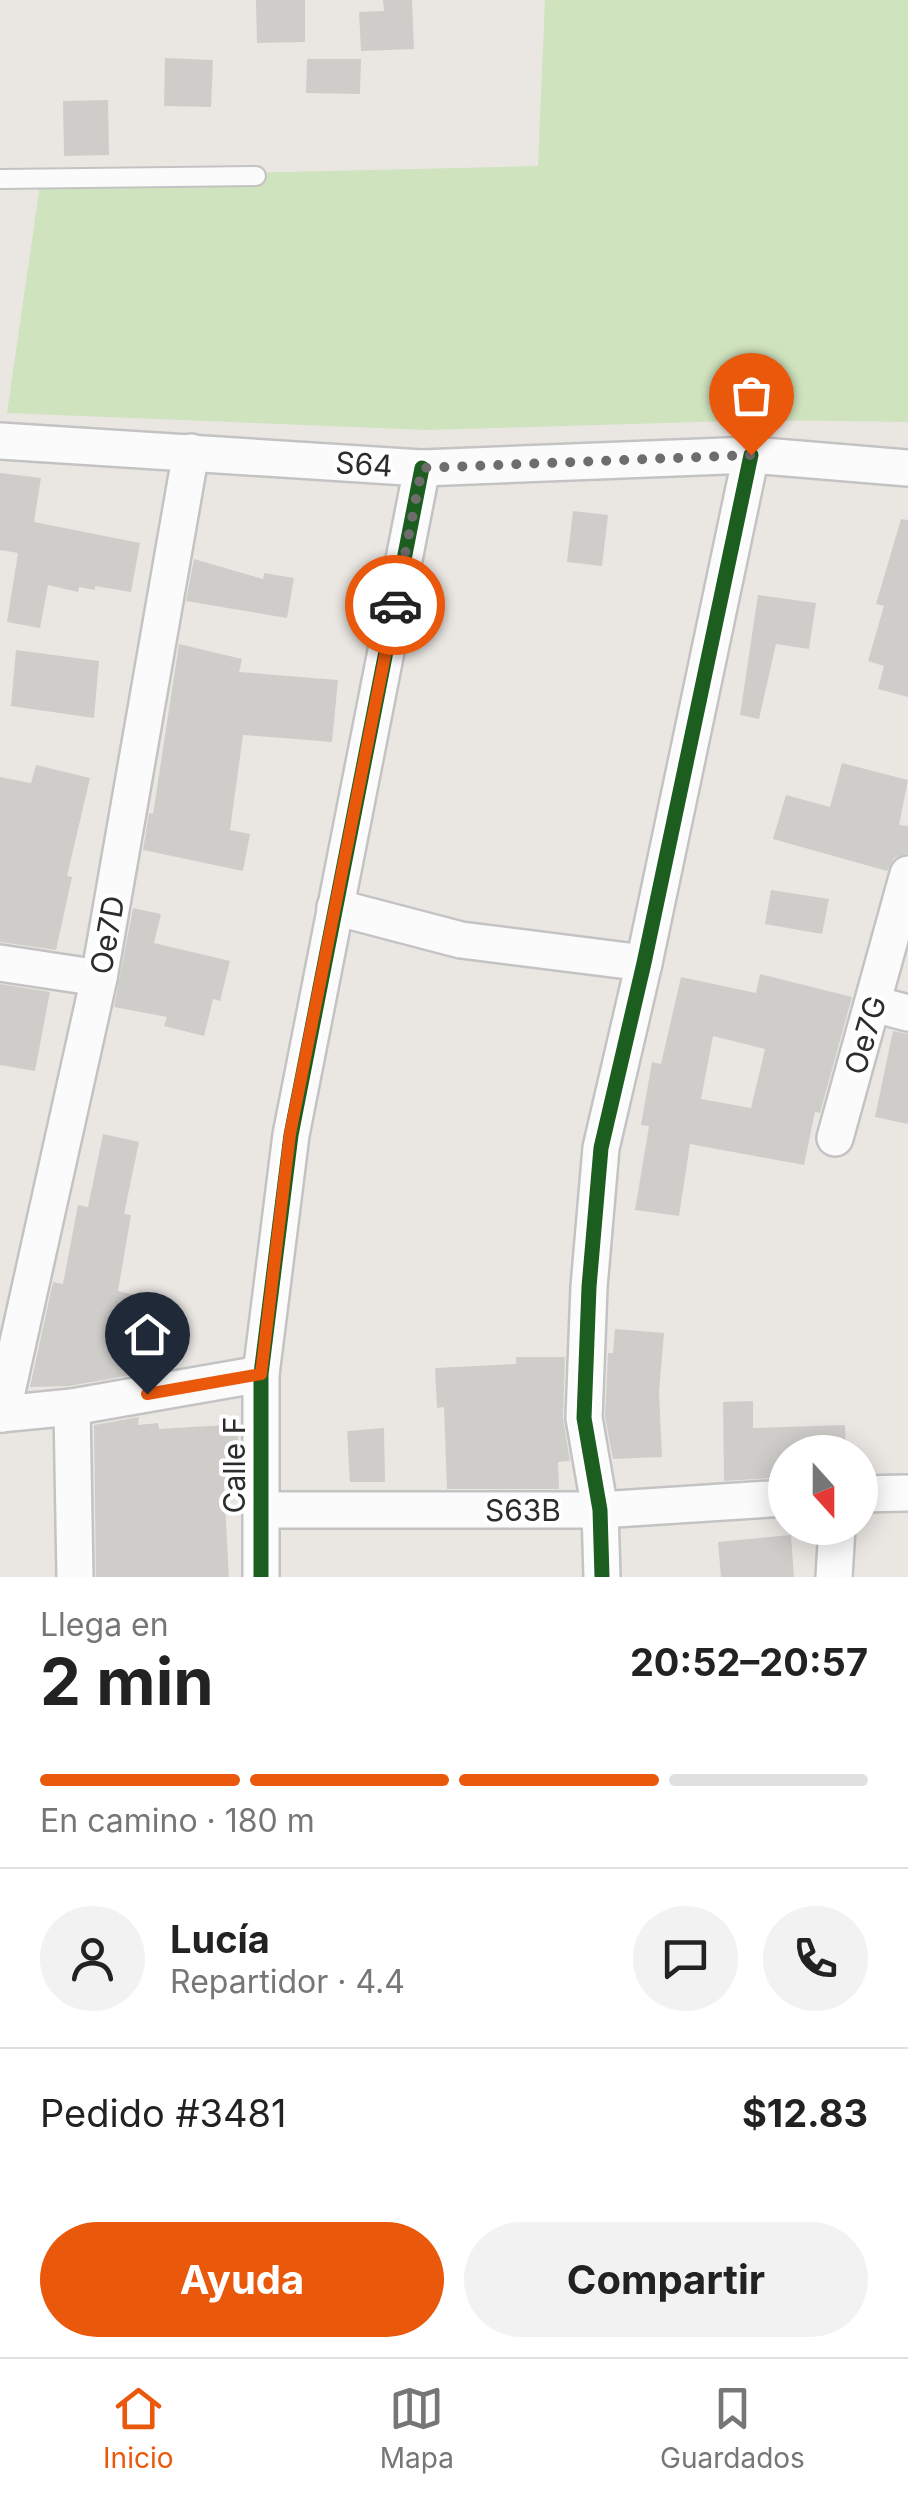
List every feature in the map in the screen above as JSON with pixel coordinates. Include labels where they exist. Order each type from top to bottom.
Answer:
[{"type":"street","name":"S64","points":[[0,441],[422,468],[751,455],[908,468]]},
{"type":"street","name":"Oe7D","points":[[1,1414],[100,978],[191,452]]},
{"type":"street","points":[[602,1577],[600,1510],[584,1418],[589,1287],[601,1148],[751,455]]},
{"type":"street","name":"Calle F","points":[[261,1577],[261,1374],[290,1134],[422,468]]},
{"type":"street","name":"Oe7G","points":[[835,1138],[891,1008],[908,874]]},
{"type":"street","points":[[335,906],[461,940],[644,963]]},
{"type":"street","points":[[0,963],[100,978]]},
{"type":"street","points":[[1,1414],[72,1407],[261,1374]]},
{"type":"street","points":[[72,1407],[75,1577]]},
{"type":"street","points":[[878,1494],[908,1493]]},
{"type":"street","name":"S63B","points":[[261,1510],[600,1510],[768,1499]]},
{"type":"street","points":[[834,1577],[835,1545]]},
{"type":"lane","points":[[0,178],[256,176]]},
{"type":"green space","points":[[545,0],[908,0],[908,422],[765,420],[428,430],[7,413],[41,178],[538,166]]},
{"type":"building","points":[[256,0],[305,0],[305,42],[257,43]]},
{"type":"building","points":[[383,0],[412,0],[414,49],[361,51],[359,12],[384,11]]},
{"type":"building","points":[[165,58],[213,60],[211,107],[164,106]]},
{"type":"building","points":[[307,59],[361,59],[360,94],[306,93]]},
{"type":"building","points":[[108,100],[109,155],[64,156],[63,101]]},
{"type":"building","points":[[0,473],[41,478],[34,522],[140,543],[131,592],[95,586],[95,590],[79,587],[78,592],[48,585],[40,628],[7,622],[18,553],[0,550]]},
{"type":"building","points":[[573,511],[608,515],[602,566],[567,562]]},
{"type":"building","points":[[901,519],[908,520],[908,697],[878,689],[884,666],[868,661],[884,606],[876,604]]},
{"type":"building","points":[[194,559],[263,579],[264,573],[294,578],[287,618],[186,601]]},
{"type":"building","points":[[758,595],[816,603],[809,649],[776,644],[759,719],[740,715]]},
{"type":"building","points":[[179,644],[242,659],[239,672],[338,680],[332,742],[243,735],[230,830],[250,834],[243,871],[143,850],[149,813],[153,814]]},
{"type":"building","points":[[16,650],[99,661],[94,718],[11,706]]},
{"type":"building","points":[[842,763],[908,780],[899,825],[908,826],[908,853],[894,858],[887,871],[773,839],[786,795],[830,807]]},
{"type":"building","points":[[36,765],[90,778],[67,876],[72,877],[56,950],[0,942],[0,777],[31,783]]},
{"type":"building","points":[[771,890],[829,899],[822,934],[765,924]]},
{"type":"building","points":[[133,908],[161,914],[154,943],[230,961],[220,1001],[213,999],[204,1036],[164,1026],[167,1017],[114,1007]]},
{"type":"building","points":[[760,974],[852,997],[820,1113],[815,1112],[804,1165],[690,1144],[679,1216],[635,1210],[649,1126],[641,1125],[652,1062],[661,1064],[681,977],[756,993]],"holes":[[[713,1036],[765,1049],[751,1108],[701,1099]]]},
{"type":"building","points":[[0,984],[50,992],[35,1071],[0,1065]]},
{"type":"building","points":[[893,1031],[908,1034],[908,1124],[875,1117]]},
{"type":"building","points":[[103,1134],[139,1142],[124,1214],[131,1215],[118,1291],[168,1303],[159,1341],[149,1372],[69,1386],[30,1387],[53,1282],[63,1284],[78,1205],[88,1207]]},
{"type":"building","points":[[615,1329],[664,1333],[659,1392],[662,1457],[613,1459],[605,1417],[608,1353],[613,1353]]},
{"type":"building","points":[[516,1357],[565,1357],[563,1418],[570,1461],[558,1462],[559,1489],[447,1489],[444,1407],[437,1408],[435,1368],[516,1364]]},
{"type":"building","points":[[753,1401],[753,1428],[845,1425],[845,1435],[768,1435],[768,1478],[724,1481],[723,1402]]},
{"type":"building","points":[[139,1417],[138,1425],[158,1423],[159,1429],[225,1425],[238,1436],[240,1485],[224,1486],[229,1577],[96,1577],[94,1425]]},
{"type":"building","points":[[384,1428],[385,1482],[350,1482],[347,1431]]},
{"type":"building","points":[[768,1537],[768,1545],[792,1545],[794,1577],[721,1577],[718,1542]]},
{"type":"cycle path","points":[[602,1577],[600,1510],[584,1418],[589,1287],[601,1148],[751,455]]},
{"type":"cycle path","points":[[261,1577],[261,1374],[291,1135],[422,468]]},
{"type":"way so far","points":[[395,605],[422,468],[751,455]]},
{"type":"route","points":[[147,1394],[261,1374],[290,1134],[395,605]]}]
